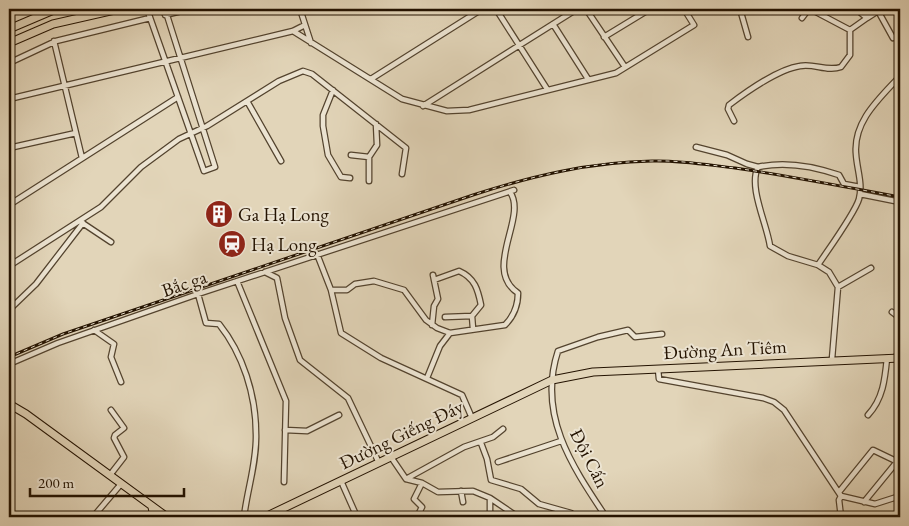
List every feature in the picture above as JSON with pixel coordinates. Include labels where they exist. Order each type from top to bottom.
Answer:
[{"type":"main road","points":[[9,30],[51,9]]},
{"type":"main road","points":[[9,43],[53,24],[119,9]]},
{"type":"main road","name":"Đường An Tiêm","points":[[552,380],[593,372],[832,359],[898,358]]},
{"type":"main road","name":"Đường Giếng Đáy","points":[[265,517],[552,380]]},
{"type":"main road","points":[[9,404],[26,414],[167,517]]},
{"type":"main road","points":[[152,507],[154,517]]},
{"type":"street","points":[[147,9],[204,171],[215,167],[165,15],[165,9]]},
{"type":"street","points":[[165,15],[190,9]]},
{"type":"street","points":[[300,9],[311,42]]},
{"type":"street","points":[[371,80],[482,9]]},
{"type":"street","points":[[496,9],[547,89]]},
{"type":"street","points":[[423,106],[577,9]]},
{"type":"street","points":[[586,9],[625,68]]},
{"type":"street","points":[[604,37],[650,9]]},
{"type":"street","points":[[293,31],[402,99],[447,111],[468,110],[616,73],[694,26],[684,9]]},
{"type":"street","points":[[688,15],[694,9]]},
{"type":"street","points":[[740,9],[748,37]]},
{"type":"street","points":[[856,9],[867,18]]},
{"type":"street","points":[[850,30],[878,9],[893,38]]},
{"type":"street","points":[[802,18],[808,10],[814,11],[850,30]]},
{"type":"street","points":[[9,63],[54,42],[150,18]]},
{"type":"street","points":[[553,24],[588,79]]},
{"type":"street","points":[[9,99],[293,31],[305,26]]},
{"type":"street","points":[[734,120],[728,105],[782,71],[801,65],[828,69],[841,67],[850,55],[850,30]]},
{"type":"street","points":[[54,42],[82,158]]},
{"type":"street","points":[[9,266],[82,222],[141,167],[179,140],[279,81],[303,71],[312,74],[406,148],[402,174]]},
{"type":"street","points":[[818,265],[858,202],[860,187],[856,151],[858,135],[866,116],[900,76]]},
{"type":"street","points":[[333,90],[323,115],[328,155],[342,176],[350,178]]},
{"type":"street","points":[[9,204],[178,97]]},
{"type":"street","points":[[247,101],[282,161]]},
{"type":"street","points":[[369,181],[369,157],[377,145],[376,124]]},
{"type":"street","points":[[9,148],[76,133]]},
{"type":"street","points":[[696,147],[727,154],[758,167],[774,163],[802,165],[839,175],[844,184],[860,187]]},
{"type":"street","points":[[351,155],[369,157]]},
{"type":"street","points":[[758,167],[756,196],[767,227],[770,246],[788,256],[818,265],[828,272],[838,287],[832,359]]},
{"type":"street","name":"Bắc ga","points":[[9,364],[58,342],[317,254],[512,191],[516,208],[505,253],[506,280],[509,287],[518,293],[518,302],[510,320],[504,325],[473,329]]},
{"type":"street","points":[[860,194],[900,202]]},
{"type":"street","points":[[82,222],[111,242]]},
{"type":"street","points":[[9,310],[36,284],[82,222]]},
{"type":"street","points":[[317,254],[331,290],[341,333],[381,358],[462,395],[472,418]]},
{"type":"street","points":[[838,287],[871,268]]},
{"type":"street","points":[[331,290],[347,290],[362,282],[383,282],[404,290],[426,320],[432,324],[450,332],[473,329],[472,316],[481,305],[478,288],[468,275],[459,271],[434,278],[438,299],[434,306],[432,324]]},
{"type":"street","points":[[265,272],[276,278],[285,318],[300,360],[348,398],[379,462]]},
{"type":"street","points":[[237,281],[286,401],[284,482]]},
{"type":"street","points":[[198,294],[206,323],[219,324],[234,346],[252,394],[256,435],[244,517]]},
{"type":"street","points":[[892,312],[900,318]]},
{"type":"street","points":[[445,317],[472,316]]},
{"type":"street","points":[[94,330],[114,344],[111,357],[120,382]]},
{"type":"street","name":"Đội Cấn","points":[[606,517],[566,454],[561,441],[552,392],[552,380],[558,351],[598,337],[628,330],[635,337],[662,334]]},
{"type":"street","points":[[427,378],[440,346],[450,332]]},
{"type":"street","points":[[898,358],[900,350]]},
{"type":"street","points":[[868,416],[880,397],[887,358]]},
{"type":"street","points":[[658,369],[659,379],[666,381],[746,395],[774,402],[791,419],[840,494],[875,504],[900,496]]},
{"type":"street","points":[[110,475],[124,457],[114,438],[124,428],[112,410]]},
{"type":"street","points":[[285,430],[307,431],[339,415]]},
{"type":"street","points":[[406,479],[464,447],[481,443],[494,437],[502,429]]},
{"type":"street","points":[[498,462],[561,441]]},
{"type":"street","points":[[481,443],[487,459],[491,480],[521,489],[539,504],[571,513],[575,517]]},
{"type":"street","points":[[841,517],[840,494],[874,450],[899,460],[864,502]]},
{"type":"street","points":[[391,456],[406,479],[422,483],[438,492],[473,491],[490,498],[518,517]]},
{"type":"street","points":[[341,481],[357,517]]},
{"type":"street","points":[[417,517],[422,507],[414,499],[422,483]]},
{"type":"street","points":[[94,517],[121,484]]},
{"type":"street","points":[[461,491],[463,502]]},
{"type":"street","points":[[490,498],[490,517]]},
{"type":"railway","points":[[9,357],[63,334],[473,195],[561,171],[629,162],[683,162],[756,171],[900,197]]},
{"type":"place","name":"Ga Hạ Long","points":[[219,214]]},
{"type":"place","name":"Hạ Long","points":[[232,244]]}]
